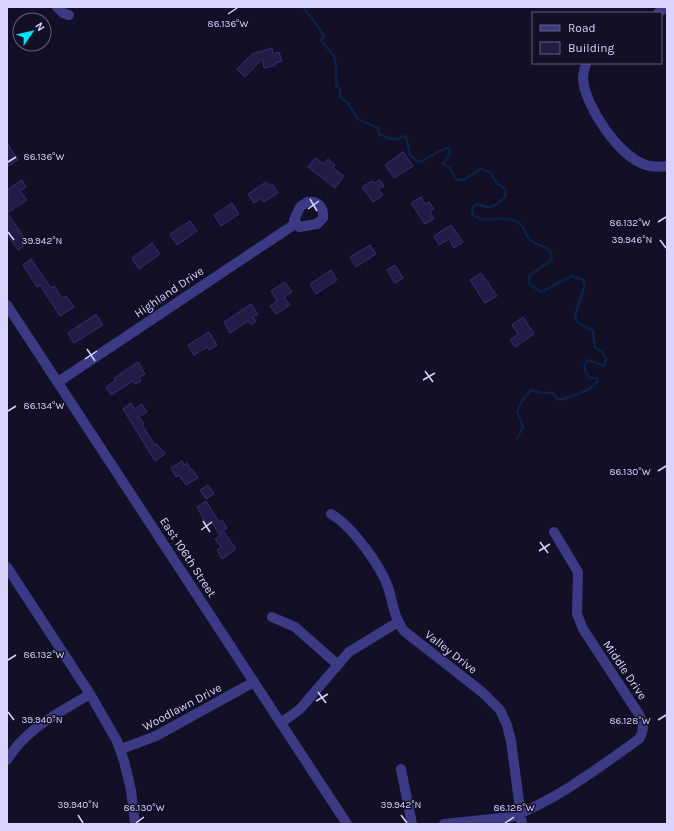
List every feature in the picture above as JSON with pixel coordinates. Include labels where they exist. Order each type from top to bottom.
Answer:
[{"type":"street","points":[[57,7],[63,13],[69,15]]},
{"type":"street","points":[[586,64],[583,78],[589,100],[612,138],[632,158],[646,165],[667,166]]},
{"type":"street","name":"Highland Drive","points":[[58,382],[295,224]]},
{"type":"street","name":"East 106th Street","points":[[7,305],[347,824]]},
{"type":"street","name":"Valley Drive","points":[[331,514],[342,521],[354,533],[382,574],[388,587],[398,622],[409,636],[482,692],[500,710],[508,726],[511,741],[522,824]]},
{"type":"street","name":"Middle Drive","points":[[449,824],[511,817],[521,813],[580,780],[638,739],[643,729],[640,716],[583,630],[578,614],[578,572],[554,532]]},
{"type":"street","points":[[7,567],[90,694],[121,749],[131,790],[135,824]]},
{"type":"street","points":[[272,617],[296,627],[337,664]]},
{"type":"street","points":[[281,723],[300,709],[337,664],[354,648],[398,622]]},
{"type":"street","name":"Woodlawn Drive","points":[[121,749],[163,733],[254,682]]},
{"type":"street","points":[[7,760],[17,745],[28,733],[90,694]]},
{"type":"street","points":[[401,769],[412,824]]},
{"type":"building","points":[[272,48],[273,54],[279,52],[282,61],[275,63],[276,65],[264,68],[262,59],[245,77],[237,69],[252,54]]},
{"type":"building","points":[[7,143],[18,160],[7,167]]},
{"type":"building","points":[[403,152],[413,166],[394,178],[385,165]]},
{"type":"building","points":[[315,158],[324,164],[328,159],[335,165],[333,168],[344,176],[335,188],[308,167]]},
{"type":"building","points":[[22,180],[26,187],[20,191],[27,200],[7,213],[7,198],[10,196],[7,190]]},
{"type":"building","points":[[380,180],[384,186],[378,189],[383,195],[373,202],[362,187],[372,181],[374,183]]},
{"type":"building","points":[[266,182],[269,186],[272,184],[278,193],[264,202],[262,198],[254,203],[248,194]]},
{"type":"building","points":[[421,197],[425,204],[429,202],[434,209],[430,212],[434,219],[425,224],[411,203]]},
{"type":"building","points":[[232,203],[239,214],[221,226],[214,215]]},
{"type":"building","points":[[7,213],[28,243],[18,250],[7,234]]},
{"type":"building","points":[[190,221],[197,231],[177,245],[170,234]]},
{"type":"building","points":[[451,225],[463,242],[454,248],[449,239],[439,245],[434,236]]},
{"type":"building","points":[[152,243],[160,254],[139,269],[132,258]]},
{"type":"building","points":[[370,245],[376,254],[356,267],[350,257]]},
{"type":"building","points":[[31,259],[51,288],[54,286],[62,298],[66,296],[74,307],[60,316],[40,285],[37,287],[23,265]]},
{"type":"building","points":[[395,265],[403,278],[395,283],[387,270]]},
{"type":"building","points":[[331,270],[337,280],[316,294],[310,284]]},
{"type":"building","points":[[481,273],[497,296],[485,303],[470,280]]},
{"type":"building","points":[[285,282],[292,292],[284,297],[290,305],[276,314],[270,306],[277,301],[271,291]]},
{"type":"building","points":[[251,304],[258,314],[253,317],[256,321],[251,325],[248,321],[230,333],[224,322]]},
{"type":"building","points":[[96,314],[103,325],[74,343],[68,333]]},
{"type":"building","points":[[523,317],[534,334],[515,347],[510,340],[518,334],[512,325]]},
{"type":"building","points":[[209,332],[217,345],[209,350],[207,347],[194,355],[188,345]]},
{"type":"building","points":[[138,362],[145,374],[139,378],[141,381],[135,384],[133,381],[111,395],[106,387],[116,380],[114,378]]},
{"type":"building","points":[[131,403],[135,409],[142,404],[147,412],[139,417],[144,424],[142,425],[155,445],[157,444],[165,454],[155,461],[123,409]]},
{"type":"building","points":[[182,461],[184,465],[187,463],[198,478],[186,485],[179,475],[176,477],[171,468]]},
{"type":"building","points":[[208,485],[214,494],[206,499],[200,490]]},
{"type":"building","points":[[206,501],[219,522],[222,520],[227,528],[219,534],[211,521],[206,524],[197,507]]},
{"type":"building","points":[[224,532],[236,549],[222,559],[217,550],[221,547],[215,539]]},
{"type":"waterway","points":[[303,7],[324,35],[321,41],[334,56],[336,65],[336,85],[340,90],[340,97],[348,103],[358,119],[378,128],[379,134],[388,138],[397,139],[403,136],[406,137],[410,155],[418,162],[441,150],[449,148],[450,154],[443,164],[450,168],[453,175],[457,179],[464,179],[481,169],[490,172],[497,183],[506,190],[505,197],[491,207],[476,204],[472,209],[473,215],[488,220],[507,219],[517,222],[520,224],[530,240],[550,250],[552,258],[529,276],[529,284],[541,292],[572,276],[583,280],[585,285],[575,315],[576,319],[579,323],[593,331],[595,347],[603,353],[607,360],[604,366],[588,360],[586,362],[585,369],[587,374],[590,378],[597,378],[598,380],[595,384],[581,393],[559,400],[552,393],[541,393],[531,390],[522,401],[517,411],[523,427],[517,439]]}]
